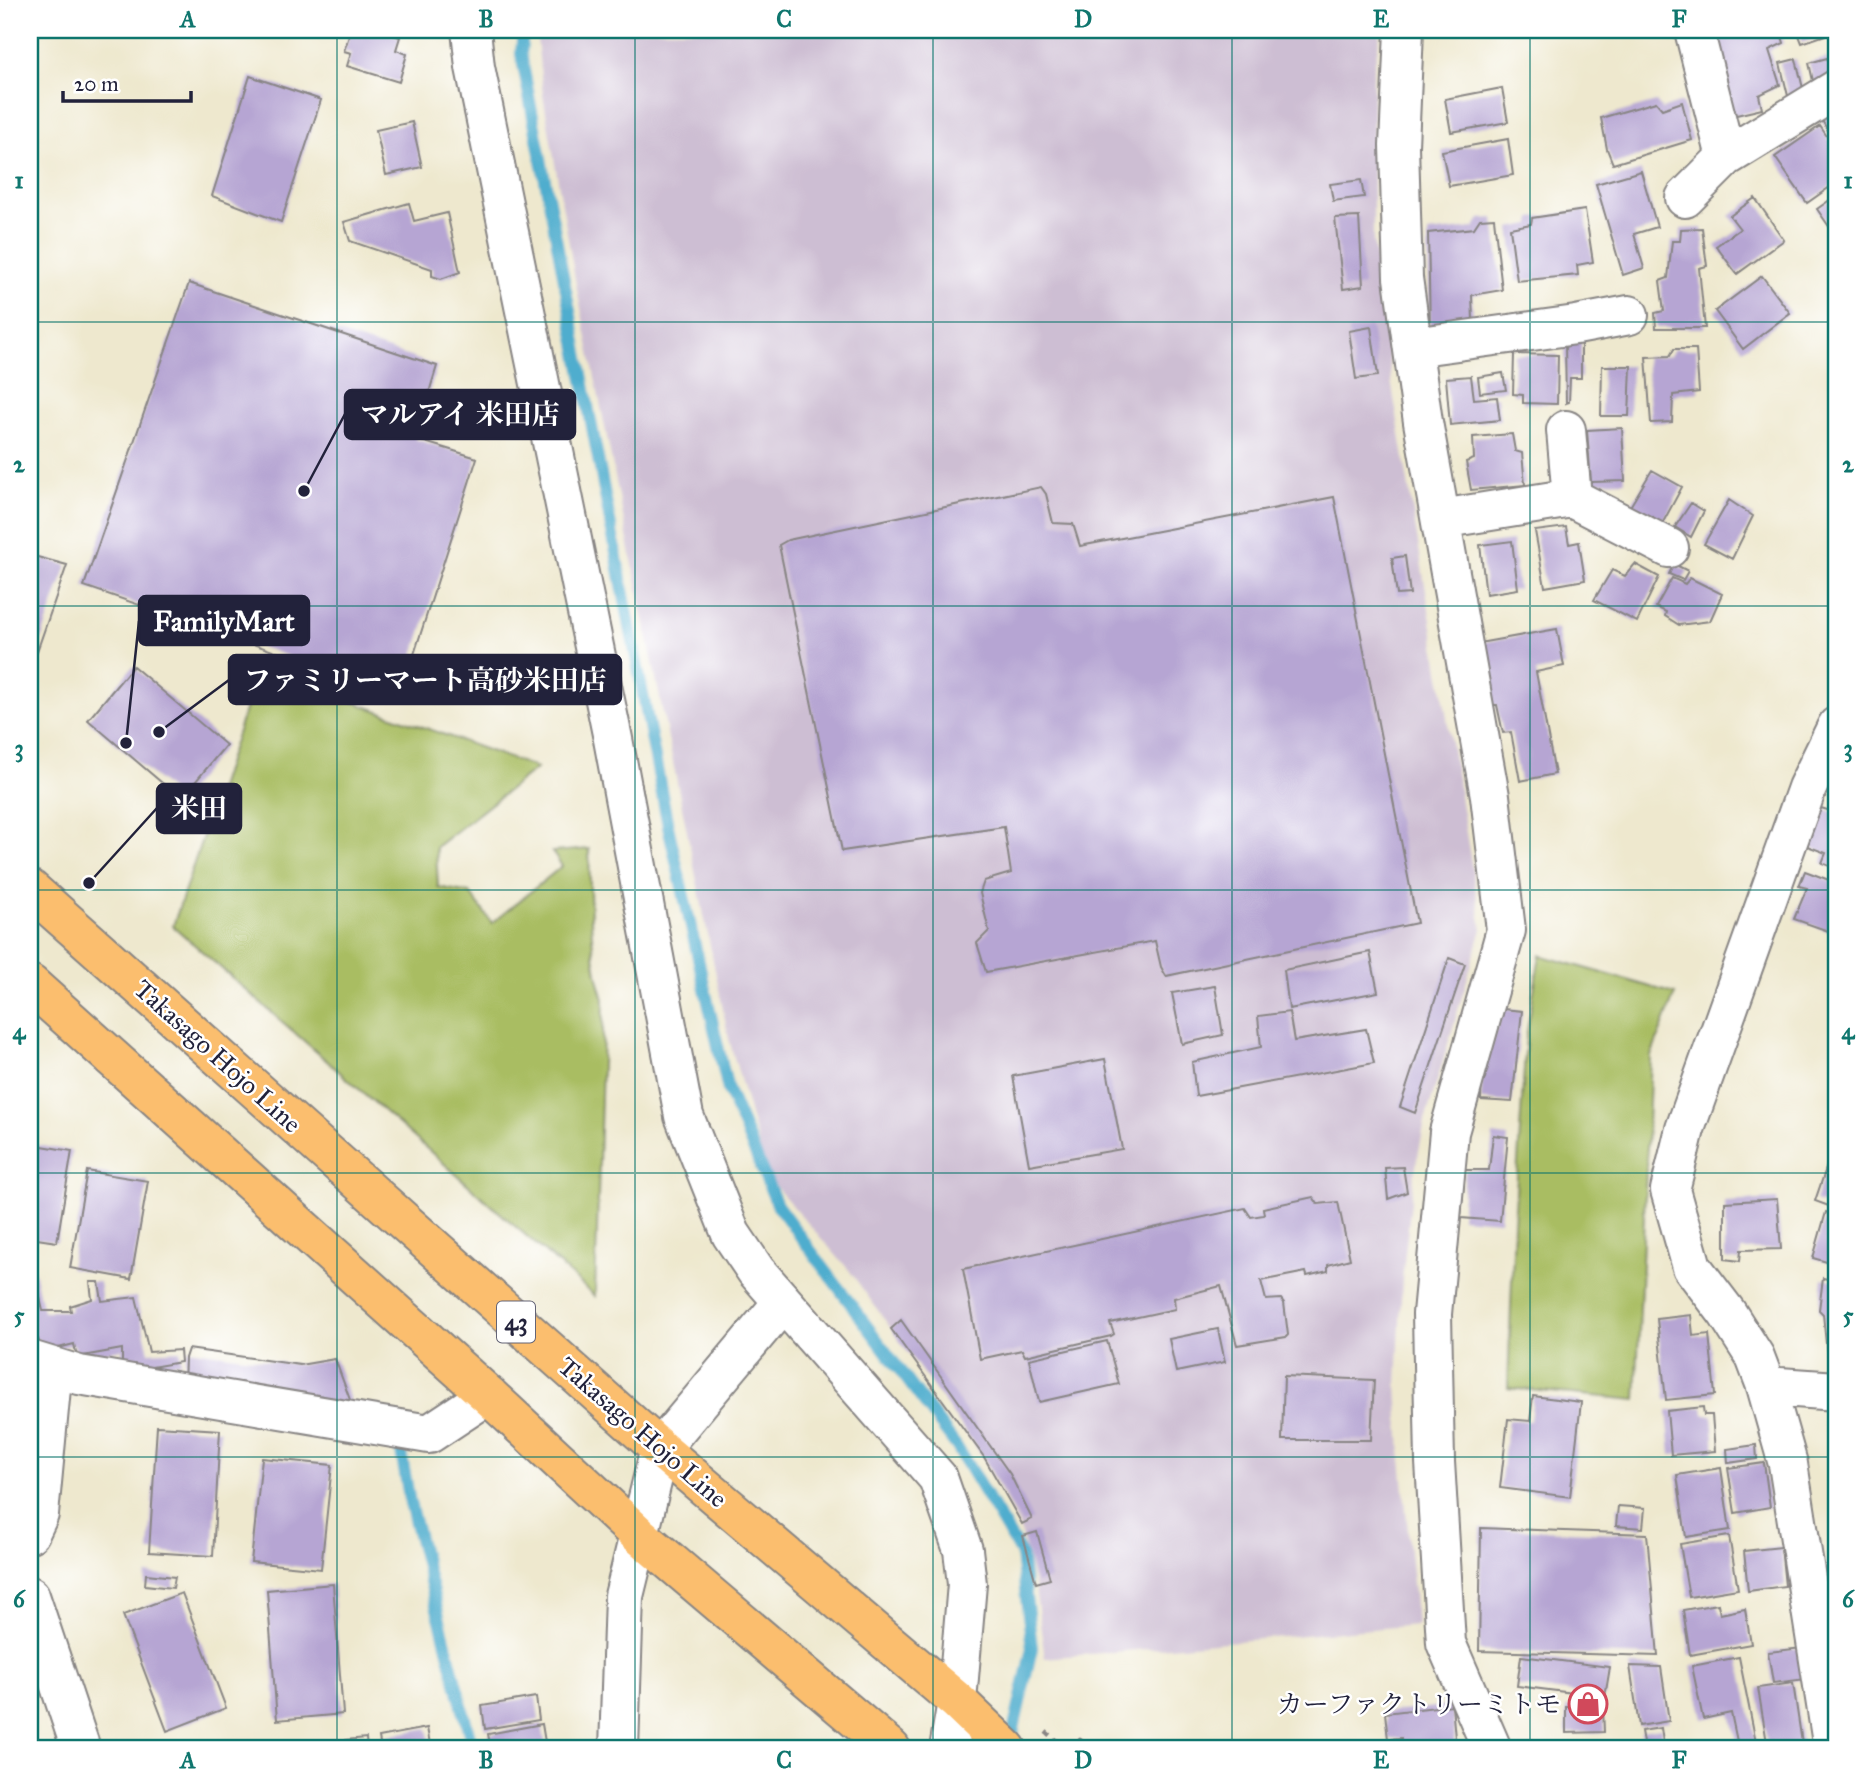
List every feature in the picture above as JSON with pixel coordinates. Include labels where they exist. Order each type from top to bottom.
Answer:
[{"type":"main road","name":"Takasago Hojo Line","points":[[30,889],[660,1449],[957,1701],[1007,1749]]},
{"type":"main road","points":[[30,984],[488,1395],[639,1535],[891,1749]]},
{"type":"street","points":[[471,30],[475,67],[613,739],[684,1116],[731,1234],[756,1270],[939,1478],[962,1550],[967,1584],[957,1701],[948,1749]]},
{"type":"street","points":[[1404,30],[1399,146],[1403,278],[1423,422],[1490,796],[1506,930],[1449,1132],[1432,1314],[1435,1462],[1446,1643],[1492,1749]]},
{"type":"street","points":[[1694,30],[1726,157]]},
{"type":"street","points":[[1685,198],[1726,157],[1837,89]]},
{"type":"street","points":[[1413,347],[1576,325],[1629,315]]},
{"type":"street","points":[[1566,430],[1572,498]]},
{"type":"street","points":[[1441,519],[1572,498],[1669,548]]},
{"type":"street","points":[[1833,1749],[1824,1608],[1766,1386],[1755,1357],[1727,1312],[1692,1267],[1670,1190],[1685,1129],[1826,776],[1837,726]]},
{"type":"street","points":[[619,1749],[624,1596],[660,1449],[783,1303]]},
{"type":"street","points":[[30,1533],[39,1514],[41,1363],[79,1375],[429,1434],[488,1395]]},
{"type":"street","points":[[1766,1386],[1837,1391]]},
{"type":"street","points":[[30,1596],[81,1749]]},
{"type":"path","points":[[1042,1728],[1066,1749]]},
{"type":"path","points":[[1072,1749],[1080,1740],[1090,1749]]},
{"type":"shaded area","points":[[536,30],[1381,30],[1373,72],[1373,241],[1391,380],[1482,929],[1425,1121],[1414,1176],[1402,1279],[1397,1385],[1417,1625],[1045,1658],[1035,1588],[1019,1526],[983,1457],[849,1270],[776,1187],[763,1161],[729,1039],[576,284],[543,95]]},
{"type":"green space","points":[[259,668],[537,768],[436,847],[438,887],[470,893],[492,923],[562,866],[552,852],[589,849],[593,944],[604,999],[595,1296],[173,926]]},
{"type":"green space","points":[[1540,955],[1675,994],[1651,1056],[1636,1400],[1508,1388],[1514,1224],[1526,1037]]},
{"type":"building","points":[[351,30],[375,30],[400,37],[396,50],[407,54],[399,82],[347,66],[351,53],[344,51]]},
{"type":"building","points":[[1780,30],[1784,43],[1769,50],[1780,85],[1759,95],[1762,109],[1732,116],[1712,31]]},
{"type":"building","points":[[1797,30],[1837,30],[1837,31],[1802,43]]},
{"type":"building","points":[[1827,58],[1835,80],[1815,90],[1809,63]]},
{"type":"building","points":[[1796,59],[1805,97],[1789,100],[1780,63]]},
{"type":"building","points":[[250,76],[321,100],[281,222],[212,196]]},
{"type":"building","points":[[1502,88],[1508,122],[1451,132],[1445,99]]},
{"type":"building","points":[[1656,102],[1662,109],[1682,102],[1692,140],[1613,164],[1601,118]]},
{"type":"building","points":[[1834,111],[1837,115],[1837,145],[1821,119]]},
{"type":"building","points":[[412,122],[422,167],[386,175],[376,130]]},
{"type":"building","points":[[1820,126],[1837,151],[1837,182],[1807,203],[1775,157]]},
{"type":"building","points":[[1508,139],[1513,175],[1449,186],[1442,151]]},
{"type":"building","points":[[1641,171],[1657,227],[1634,234],[1644,268],[1623,275],[1596,184]]},
{"type":"building","points":[[1361,180],[1364,197],[1333,201],[1330,184]]},
{"type":"building","points":[[1837,195],[1837,238],[1817,209]]},
{"type":"building","points":[[1755,198],[1784,240],[1737,274],[1716,246],[1740,229],[1730,216]]},
{"type":"building","points":[[409,203],[414,221],[447,213],[460,272],[441,279],[432,276],[432,269],[350,241],[344,222]]},
{"type":"building","points":[[1585,210],[1593,262],[1577,265],[1578,275],[1517,281],[1510,228],[1531,224],[1532,218]]},
{"type":"building","points":[[1359,217],[1363,286],[1343,289],[1335,218]]},
{"type":"building","points":[[1494,218],[1502,290],[1472,295],[1473,321],[1430,327],[1428,233],[1474,228],[1480,219]]},
{"type":"building","points":[[1702,228],[1707,266],[1699,268],[1705,328],[1656,328],[1655,313],[1664,311],[1660,281],[1668,278],[1672,241],[1680,241],[1681,229]]},
{"type":"building","points":[[1762,276],[1790,313],[1743,349],[1715,311]]},
{"type":"building","points":[[189,283],[437,366],[415,439],[477,458],[401,695],[84,586]]},
{"type":"building","points":[[1371,327],[1378,376],[1356,379],[1349,331]]},
{"type":"building","points":[[1565,341],[1581,341],[1581,378],[1570,378],[1569,402],[1566,403]]},
{"type":"building","points":[[1674,349],[1696,349],[1699,392],[1673,395],[1672,422],[1651,423],[1646,357],[1670,356]]},
{"type":"building","points":[[1514,354],[1558,355],[1557,404],[1523,403],[1523,395],[1513,394]]},
{"type":"building","points":[[1602,366],[1631,366],[1629,416],[1601,416]]},
{"type":"building","points":[[1503,373],[1506,390],[1480,393],[1478,377]]},
{"type":"building","points":[[1471,376],[1474,399],[1497,397],[1500,420],[1450,425],[1446,378]]},
{"type":"building","points":[[1622,428],[1625,481],[1591,482],[1587,430]]},
{"type":"building","points":[[1512,434],[1515,451],[1522,453],[1525,485],[1471,490],[1466,462],[1474,459],[1473,437]]},
{"type":"building","points":[[1652,470],[1682,487],[1661,526],[1628,510]]},
{"type":"building","points":[[1041,487],[1046,494],[1053,523],[1073,524],[1080,546],[1334,497],[1417,923],[1166,976],[1155,941],[986,972],[977,943],[989,931],[980,893],[984,881],[1011,873],[1004,827],[842,851],[779,545],[788,540]]},
{"type":"building","points":[[1729,500],[1753,516],[1732,559],[1704,544]]},
{"type":"building","points":[[1691,503],[1704,511],[1691,537],[1675,527]]},
{"type":"building","points":[[1566,527],[1569,544],[1579,542],[1585,580],[1545,587],[1535,531]]},
{"type":"building","points":[[1512,541],[1518,589],[1486,594],[1480,545]]},
{"type":"building","points":[[30,555],[67,565],[34,660],[30,654]]},
{"type":"building","points":[[1405,556],[1410,594],[1397,595],[1392,558]]},
{"type":"building","points":[[1635,564],[1659,577],[1637,622],[1594,600],[1612,570],[1625,576]]},
{"type":"building","points":[[1674,564],[1688,571],[1683,580],[1669,574]]},
{"type":"building","points":[[1672,578],[1685,584],[1690,578],[1722,594],[1710,621],[1679,625],[1665,616],[1666,612],[1656,607]]},
{"type":"building","points":[[1557,629],[1564,666],[1536,672],[1555,774],[1520,781],[1511,732],[1503,733],[1497,705],[1487,705],[1479,643]]},
{"type":"building","points":[[133,666],[226,745],[181,799],[88,720]]},
{"type":"building","points":[[1837,806],[1837,869],[1822,863],[1826,853],[1807,846],[1821,808],[1834,812]]},
{"type":"building","points":[[1805,871],[1837,883],[1837,934],[1794,919],[1807,888],[1799,886]]},
{"type":"building","points":[[1370,952],[1378,992],[1289,1009],[1284,970]]},
{"type":"building","points":[[1449,958],[1465,964],[1415,1113],[1400,1107]]},
{"type":"building","points":[[1215,986],[1223,1035],[1182,1044],[1172,993]]},
{"type":"building","points":[[1503,1009],[1522,1011],[1512,1102],[1481,1100],[1482,1076]]},
{"type":"building","points":[[1289,1012],[1294,1041],[1366,1029],[1374,1063],[1196,1096],[1192,1062],[1261,1047],[1258,1016]]},
{"type":"building","points":[[1105,1059],[1122,1149],[1029,1165],[1013,1076]]},
{"type":"building","points":[[1493,1135],[1508,1137],[1500,1221],[1461,1218],[1465,1170],[1489,1170]]},
{"type":"building","points":[[30,1144],[72,1151],[57,1242],[30,1238]]},
{"type":"building","points":[[1834,1145],[1837,1146],[1837,1209],[1815,1201]]},
{"type":"building","points":[[1403,1167],[1407,1192],[1388,1199],[1385,1168]]},
{"type":"building","points":[[87,1171],[148,1181],[131,1279],[70,1268]]},
{"type":"building","points":[[1313,1197],[1318,1204],[1338,1202],[1350,1259],[1328,1265],[1328,1271],[1307,1276],[1306,1272],[1261,1281],[1266,1300],[1281,1299],[1284,1303],[1288,1335],[1286,1337],[1237,1345],[1221,1286],[1174,1298],[1175,1309],[1110,1323],[1114,1334],[1111,1336],[1025,1356],[1022,1350],[980,1359],[963,1269],[1245,1208],[1251,1217],[1264,1215],[1263,1208]]},
{"type":"building","points":[[1777,1199],[1781,1249],[1741,1250],[1740,1261],[1725,1259],[1725,1202]]},
{"type":"building","points":[[1826,1212],[1837,1215],[1837,1265],[1813,1258]]},
{"type":"building","points":[[30,1262],[43,1311],[71,1311],[70,1306],[92,1299],[90,1282],[99,1282],[102,1301],[136,1297],[149,1352],[180,1350],[181,1362],[122,1372],[122,1349],[77,1357],[74,1344],[43,1352],[38,1339],[30,1341]]},
{"type":"building","points":[[1823,1278],[1837,1281],[1837,1352],[1827,1354],[1823,1314],[1819,1310]]},
{"type":"building","points":[[1691,1315],[1693,1336],[1709,1334],[1715,1395],[1666,1400],[1657,1319]]},
{"type":"building","points":[[901,1320],[1010,1474],[1032,1519],[1022,1524],[984,1457],[891,1329]]},
{"type":"building","points":[[1218,1329],[1225,1362],[1176,1372],[1169,1339]]},
{"type":"building","points":[[1107,1341],[1119,1384],[1039,1402],[1029,1359]]},
{"type":"building","points":[[188,1349],[300,1365],[335,1359],[353,1408],[184,1385]]},
{"type":"building","points":[[1284,1376],[1374,1380],[1371,1440],[1282,1440]]},
{"type":"building","points":[[1533,1396],[1581,1402],[1570,1497],[1500,1488],[1508,1419],[1530,1421]]},
{"type":"building","points":[[1703,1407],[1704,1415],[1712,1415],[1715,1451],[1671,1455],[1667,1411]]},
{"type":"building","points":[[157,1426],[220,1430],[213,1556],[149,1552]]},
{"type":"building","points":[[1756,1445],[1757,1459],[1728,1463],[1727,1449]]},
{"type":"building","points":[[262,1458],[332,1465],[321,1569],[251,1562]]},
{"type":"building","points":[[1764,1463],[1770,1507],[1735,1513],[1728,1468]]},
{"type":"building","points":[[1721,1468],[1730,1530],[1686,1537],[1677,1475]]},
{"type":"building","points":[[1618,1506],[1645,1508],[1643,1528],[1616,1526]]},
{"type":"building","points":[[1481,1528],[1647,1534],[1658,1656],[1479,1651]]},
{"type":"building","points":[[1037,1532],[1050,1579],[1036,1583],[1023,1536]]},
{"type":"building","points":[[1729,1536],[1738,1589],[1689,1597],[1680,1544]]},
{"type":"building","points":[[1781,1547],[1785,1586],[1748,1591],[1744,1551]]},
{"type":"building","points":[[146,1574],[175,1577],[173,1588],[145,1585]]},
{"type":"building","points":[[333,1584],[343,1714],[277,1720],[267,1590]]},
{"type":"building","points":[[182,1593],[226,1708],[167,1731],[123,1615]]},
{"type":"building","points":[[1718,1604],[1720,1614],[1745,1609],[1751,1644],[1690,1655],[1683,1610]]},
{"type":"building","points":[[1802,1648],[1807,1679],[1773,1683],[1768,1652]]},
{"type":"building","points":[[1521,1656],[1610,1667],[1605,1697],[1517,1686]]},
{"type":"building","points":[[1739,1657],[1756,1742],[1738,1746],[1731,1713],[1703,1719],[1692,1666]]},
{"type":"building","points":[[1630,1666],[1661,1667],[1669,1721],[1639,1726]]},
{"type":"building","points":[[1793,1683],[1802,1743],[1768,1749],[1758,1688]]},
{"type":"building","points":[[536,1697],[539,1720],[485,1729],[482,1706]]},
{"type":"building","points":[[1452,1705],[1456,1749],[1402,1749],[1401,1738],[1388,1739],[1385,1713]]},
{"type":"building","points":[[1566,1707],[1603,1707],[1604,1732],[1566,1733]]},
{"type":"building","points":[[542,1724],[546,1748],[491,1749],[488,1734]]},
{"type":"building","points":[[427,1728],[431,1749],[381,1749],[379,1737]]},
{"type":"building","points":[[1661,1728],[1664,1749],[1644,1749],[1641,1731]]},
{"type":"building","points":[[366,1738],[367,1749],[347,1749],[346,1740]]},
{"type":"waterway","points":[[523,30],[521,54],[668,826],[728,1090],[777,1205],[957,1447],[1021,1554],[1032,1648],[1011,1742]]},
{"type":"waterway","points":[[399,1440],[410,1503],[473,1749]]},
{"type":"place","name":"マルアイ 米田店","points":[[304,491]]},
{"type":"place","name":"ファミリーマート高砂米田店","points":[[159,732]]},
{"type":"place","name":"FamilyMart","points":[[126,743]]},
{"type":"place","name":"米田","points":[[89,883]]},
{"type":"place","name":"カーファクトリーミトモ","points":[[1588,1704]]}]
